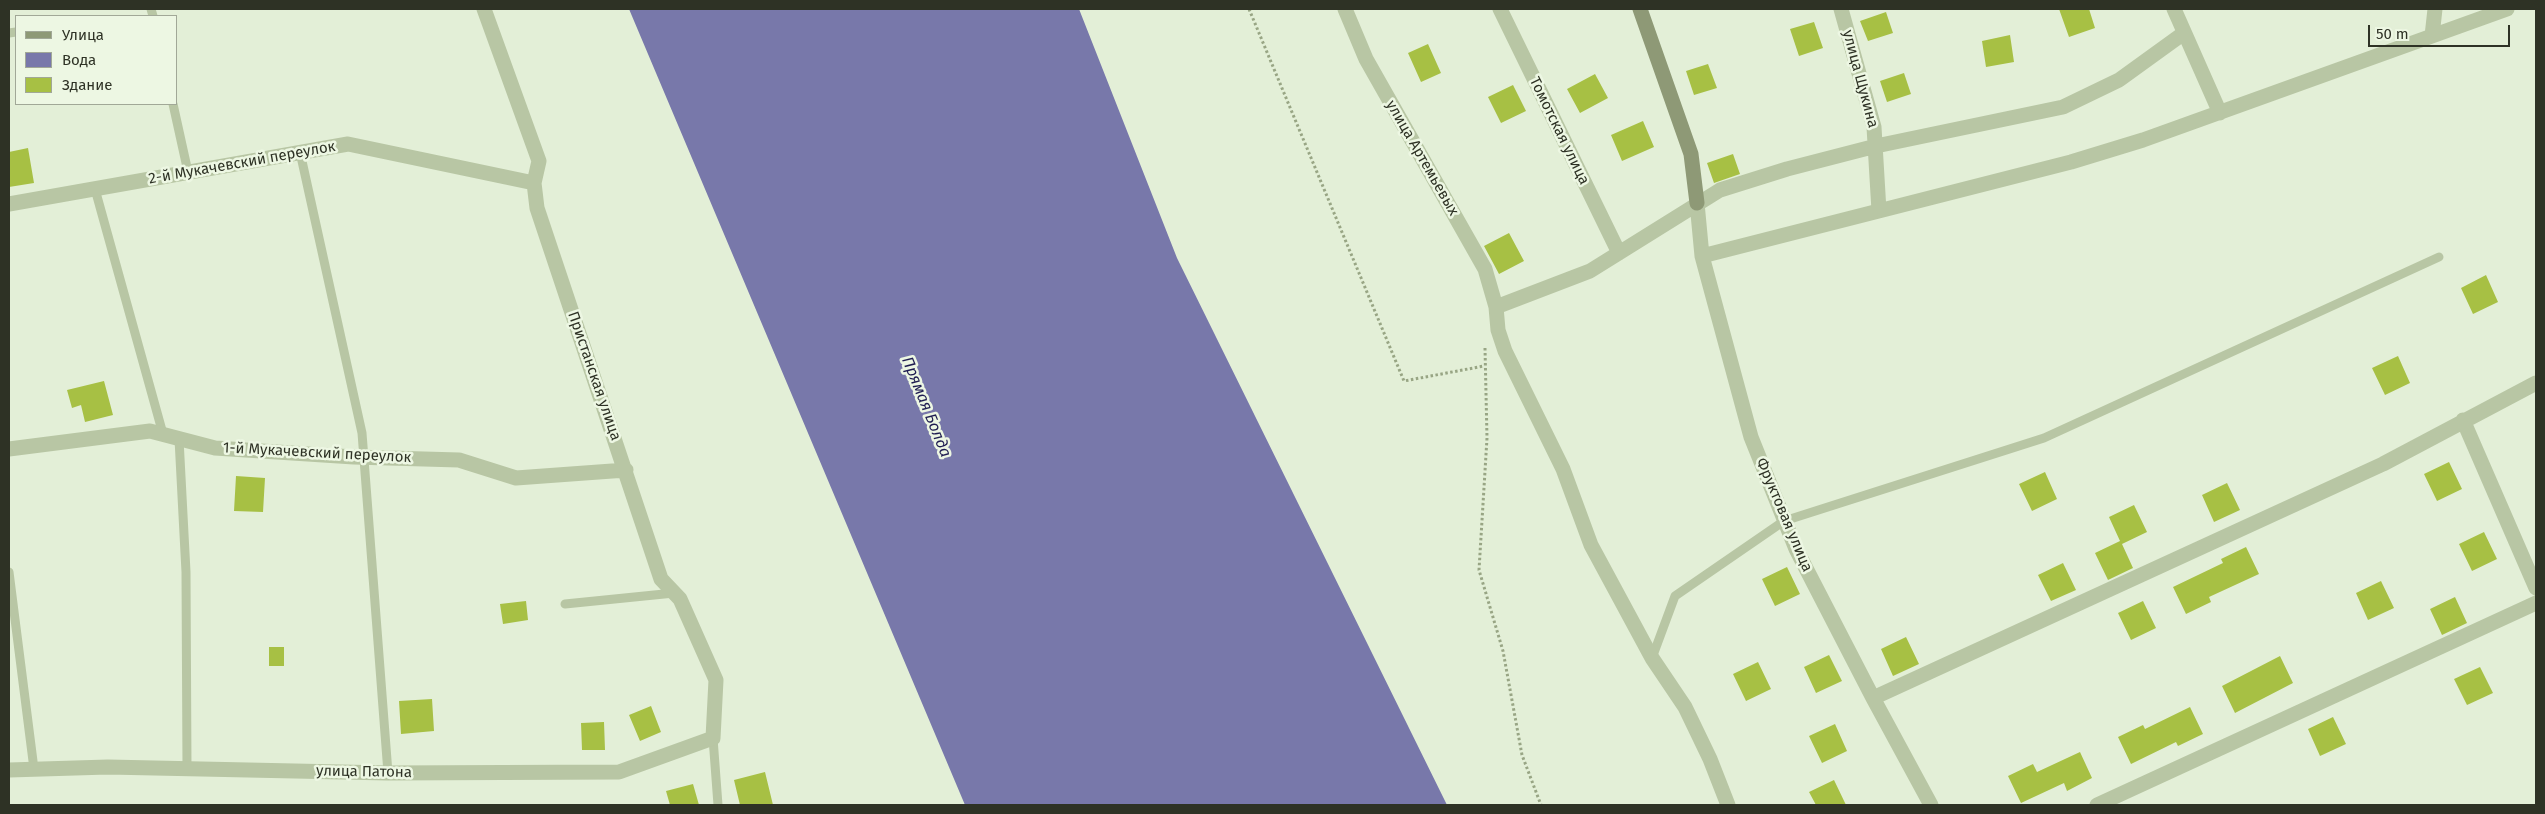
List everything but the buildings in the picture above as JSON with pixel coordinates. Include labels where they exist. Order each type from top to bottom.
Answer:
[{"type":"street","name":"Пристанская улица","points":[[484,9],[540,161],[534,183],[537,208],[661,579],[680,600],[716,680],[713,738]]},
{"type":"street","name":"улица Артемьевых","points":[[1345,9],[1366,59],[1485,269],[1496,307],[1498,330],[1505,350],[1563,469],[1591,545],[1652,658],[1685,707],[1710,759],[1728,805]]},
{"type":"street","name":"Томотская улица","points":[[1500,9],[1619,253]]},
{"type":"street","points":[[1640,9],[1691,154],[1698,203]]},
{"type":"street","name":"улица Щукина","points":[[1841,9],[1869,108],[1876,146],[1879,211]]},
{"type":"street","points":[[2174,9],[2220,114]]},
{"type":"street","points":[[2432,36],[2435,9]]},
{"type":"street","points":[[1702,256],[2071,162],[2220,114],[2507,9]]},
{"type":"street","points":[[1496,307],[1590,271],[1720,190],[1787,169],[1876,146],[2063,108],[2119,80],[2184,33]]},
{"type":"street","name":"2-й Мукачевский переулок","points":[[9,204],[348,144],[534,183]]},
{"type":"street","name":"Фруктовая улица","points":[[1698,203],[1702,256],[1751,437],[1796,549],[1872,698],[1931,805]]},
{"type":"street","points":[[1872,698],[2383,464],[2536,383]]},
{"type":"street","points":[[2463,420],[2536,588]]},
{"type":"street","name":"1-й Мукачевский переулок","points":[[9,448],[150,431],[214,448],[362,457],[459,460],[516,478],[626,470]]},
{"type":"street","points":[[2097,805],[2536,603]]},
{"type":"street","name":"улица Патона","points":[[9,770],[108,767],[388,773],[619,772],[713,738]]},
{"type":"lane","points":[[173,105],[188,172]]},
{"type":"lane","points":[[300,152],[362,433],[362,457],[388,773]]},
{"type":"lane","points":[[94,189],[163,434]]},
{"type":"lane","points":[[1652,658],[1674,596],[1784,521],[2044,438],[2439,258]]},
{"type":"lane","points":[[179,439],[186,572],[187,768]]},
{"type":"lane","points":[[9,572],[34,769]]},
{"type":"lane","points":[[565,604],[674,593]]},
{"type":"lane","points":[[713,738],[718,805]]},
{"type":"path","points":[[1249,9],[1404,381],[1484,366]]},
{"type":"path","points":[[1486,342],[1484,366],[1487,438],[1479,570],[1503,650],[1522,755],[1541,805]]},
{"type":"water","name":"Прямая Болда","points":[[629,9],[1079,9],[1177,258],[1447,805],[965,805]]}]
